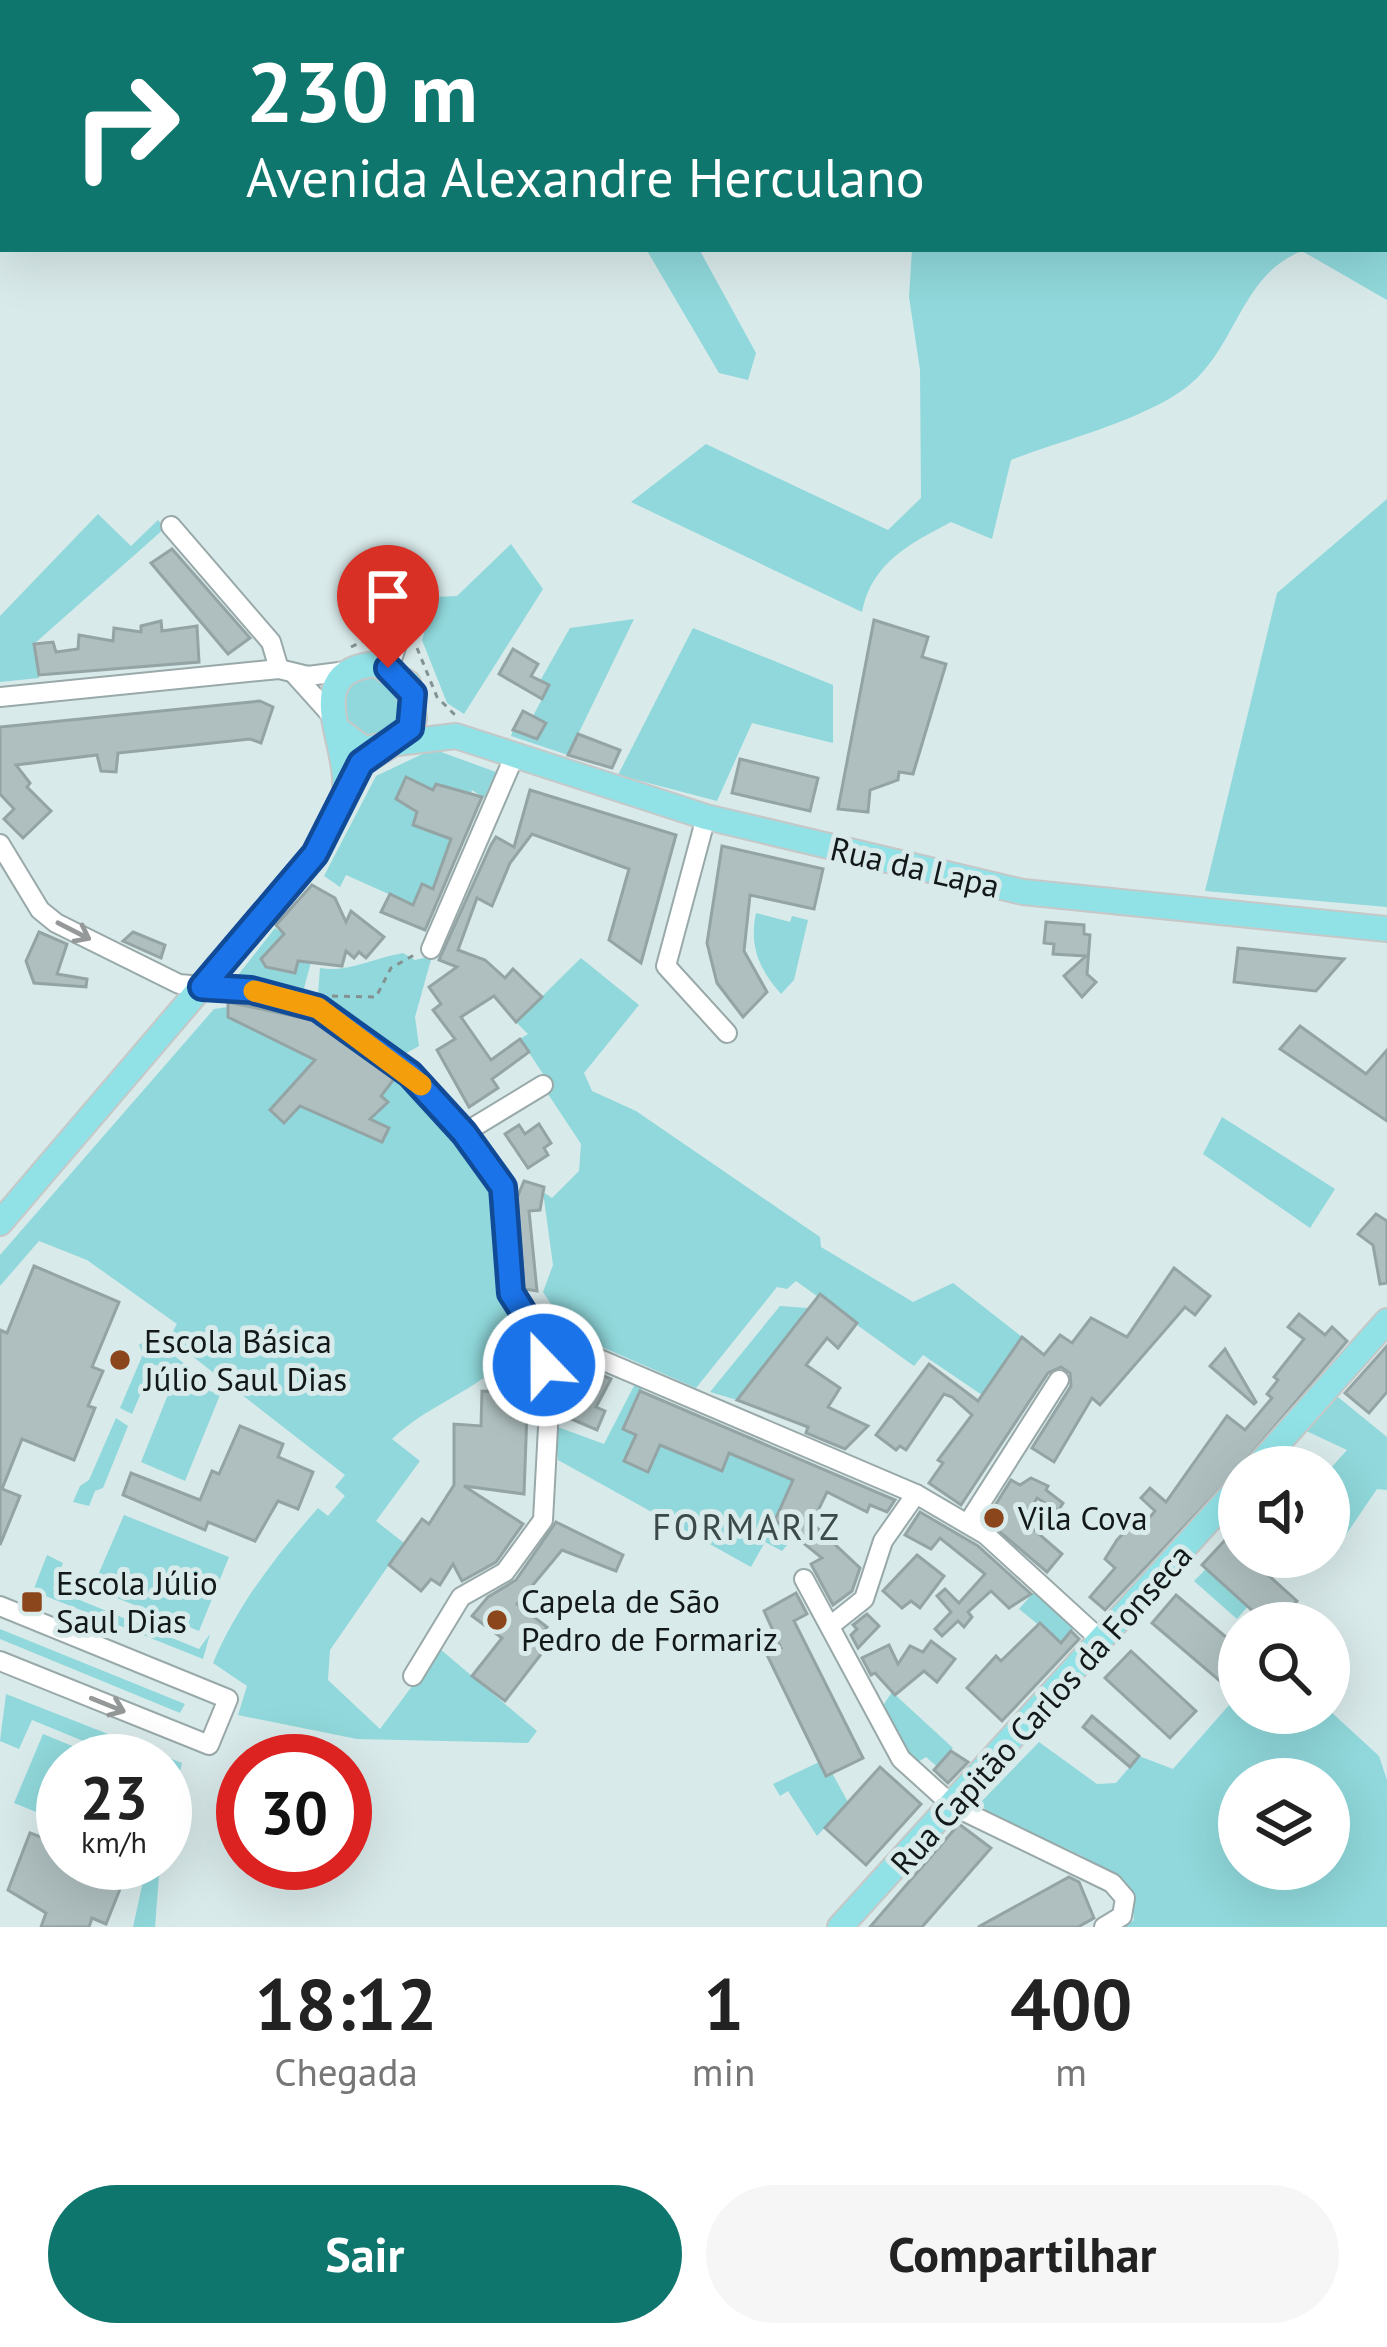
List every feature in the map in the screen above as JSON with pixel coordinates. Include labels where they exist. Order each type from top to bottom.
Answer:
[{"type":"main road","points":[[0,1223],[315,854],[345,785],[371,753],[392,745],[414,719],[413,694],[388,668],[348,660],[334,688],[333,722],[347,759],[345,785]]},
{"type":"main road","name":"Rua da Lapa","points":[[413,694],[462,729],[514,757],[706,817],[1023,892],[1387,929]]},
{"type":"main road","points":[[333,722],[353,745],[392,745]]},
{"type":"main road","name":"Rua da Lapa","points":[[392,745],[462,729]]},
{"type":"main road","points":[[1276,1446],[1387,1321]]},
{"type":"main road","name":"Rua Capitão Carlos da Fonseca","points":[[840,1927],[1218,1511]]},
{"type":"street","points":[[171,526],[271,642],[287,672],[333,722]]},
{"type":"street","points":[[388,668],[394,619]]},
{"type":"street","points":[[0,697],[287,672],[348,660]]},
{"type":"street","points":[[430,949],[514,757]]},
{"type":"street","points":[[706,817],[666,967],[727,1033]]},
{"type":"street","points":[[0,844],[40,910],[56,923],[179,983],[251,990],[318,1008],[410,1074],[464,1133],[503,1187],[511,1293],[536,1332],[550,1390],[543,1520],[505,1572],[461,1597],[413,1676]]},
{"type":"street","points":[[464,1133],[543,1085]]},
{"type":"street","points":[[536,1332],[851,1462],[916,1494],[968,1523],[1102,1641]]},
{"type":"street","points":[[544,1365],[549,1357],[571,1347]]},
{"type":"street","points":[[968,1523],[1059,1380]]},
{"type":"street","points":[[830,1626],[864,1599],[883,1541],[916,1494]]},
{"type":"street","points":[[804,1579],[901,1759],[953,1806],[1112,1883],[1125,1898],[1122,1916],[1104,1927]]},
{"type":"street","points":[[0,1606],[228,1700],[209,1745],[0,1660]]},
{"type":"path","points":[[348,660],[394,619]]},
{"type":"path","points":[[415,642],[437,698],[462,729]]},
{"type":"path","points":[[318,1008],[329,997],[346,993],[376,997],[398,962],[430,949]]},
{"type":"shaded area","points":[[648,252],[701,252],[756,353],[748,380],[719,373]]},
{"type":"shaded area","points":[[912,252],[1300,252],[1267,274],[1212,361],[1181,391],[1110,426],[1011,460],[992,539],[951,522],[921,538],[895,556],[874,580],[862,612],[631,502],[706,444],[888,530],[921,498],[920,370],[909,297]]},
{"type":"shaded area","points":[[1304,252],[1387,252],[1387,300]]},
{"type":"shaded area","points":[[1387,499],[1387,907],[1205,891],[1277,593]]},
{"type":"shaded area","points":[[98,514],[131,546],[158,520],[165,528],[34,644],[39,678],[0,682],[0,616]]},
{"type":"shaded area","points":[[511,544],[543,589],[464,714],[447,703],[422,640],[435,597],[457,596]]},
{"type":"shaded area","points":[[634,619],[568,755],[511,736],[513,730],[537,738],[545,723],[533,716],[549,686],[540,681],[570,628]]},
{"type":"shaded area","points":[[693,628],[833,685],[833,743],[752,723],[717,801],[618,775]]},
{"type":"shaded area","points":[[373,675],[395,684],[404,706],[395,728],[373,737],[351,728],[342,706],[351,684]]},
{"type":"shaded area","points":[[433,749],[496,772],[484,798],[472,790],[470,796],[436,785],[433,790],[407,777],[396,799],[451,839],[433,889],[422,884],[413,905],[346,875],[340,887],[324,876],[376,776]]},
{"type":"shaded area","points":[[756,913],[790,922],[792,916],[808,920],[794,980],[781,994],[758,956]]},
{"type":"shaded area","points":[[275,928],[284,934],[261,959],[265,966],[294,973],[298,961],[311,962],[303,992],[238,975]]},
{"type":"shaded area","points":[[403,953],[415,960],[432,956],[415,1017],[419,1046],[399,1057],[318,995],[320,968],[351,967]]},
{"type":"shaded area","points":[[581,958],[639,1005],[584,1073],[592,1091],[636,1111],[820,1237],[821,1247],[913,1302],[953,1283],[1022,1337],[982,1395],[923,1355],[914,1366],[796,1281],[787,1289],[777,1287],[696,1388],[570,1333],[543,1292],[553,1265],[543,1192],[552,1198],[579,1171],[581,1144],[548,1094],[553,1089],[520,1039],[528,1034],[516,1022]]},
{"type":"shaded area","points":[[228,1007],[312,1058],[317,1086],[300,1076],[270,1109],[284,1123],[300,1106],[381,1141],[388,1128],[344,1107],[352,1087],[377,1112],[388,1103],[381,1096],[394,1079],[479,1164],[496,1194],[498,1291],[525,1333],[481,1380],[392,1439],[420,1461],[376,1521],[404,1543],[330,1650],[328,1680],[380,1729],[440,1649],[537,1731],[528,1743],[372,1739],[372,1734],[332,1734],[238,1715],[247,1686],[213,1663],[246,1601],[287,1544],[318,1508],[328,1516],[345,1496],[335,1487],[345,1475],[169,1338],[177,1324],[87,1260],[39,1241],[0,1286],[0,1255],[214,1009]]},
{"type":"shaded area","points":[[1222,1117],[1335,1189],[1310,1228],[1203,1154]]},
{"type":"shaded area","points":[[780,1306],[808,1308],[737,1400],[710,1392]]},
{"type":"shaded area","points":[[150,1337],[190,1368],[153,1365],[132,1414],[120,1408],[143,1354],[139,1345]]},
{"type":"shaded area","points":[[175,1377],[220,1395],[185,1481],[141,1462]]},
{"type":"shaded area","points":[[637,1380],[643,1387],[624,1430],[721,1471],[729,1453],[793,1480],[779,1508],[807,1522],[782,1551],[765,1542],[751,1567],[558,1460],[555,1426],[604,1444]]},
{"type":"shaded area","points":[[1333,1393],[1387,1437],[1387,1490],[1377,1489],[1350,1529],[1350,1446],[1338,1446],[1300,1428]]},
{"type":"shaded area","points":[[116,1418],[128,1426],[103,1488],[95,1491],[89,1506],[73,1502],[80,1486],[89,1480]]},
{"type":"shaded area","points":[[124,1515],[229,1557],[199,1631],[107,1594],[104,1578],[98,1575]]},
{"type":"shaded area","points":[[47,1555],[63,1563],[53,1589],[199,1649],[210,1634],[203,1659],[33,1591]]},
{"type":"shaded area","points":[[1206,1569],[1243,1602],[1218,1602],[1194,1581]]},
{"type":"shaded area","points":[[1034,1592],[1075,1627],[1061,1643],[1019,1609]]},
{"type":"shaded area","points":[[0,1629],[185,1704],[180,1713],[0,1639]]},
{"type":"shaded area","points":[[892,1692],[953,1748],[943,1759],[954,1770],[949,1777],[926,1757],[916,1763],[882,1707]]},
{"type":"shaded area","points":[[6,1694],[108,1734],[66,1734],[32,1720],[19,1749],[0,1741]]},
{"type":"shaded area","points":[[1218,1718],[1218,1734],[1350,1734],[1350,1729],[1379,1756],[1387,1780],[1387,1927],[1124,1927],[1134,1920],[1131,1889],[1080,1855],[987,1813],[981,1802],[1039,1742],[1097,1784],[1116,1783],[1139,1756],[1173,1769]]},
{"type":"shaded area","points":[[36,1751],[36,1812],[14,1803]]},
{"type":"shaded area","points":[[819,1762],[825,1775],[832,1773],[848,1802],[817,1836],[788,1791],[780,1796],[773,1784]]},
{"type":"shaded area","points":[[141,1890],[158,1890],[155,1927],[133,1927]]},
{"type":"building","points":[[172,549],[250,638],[228,654],[151,563]]},
{"type":"building","points":[[874,620],[928,637],[922,657],[946,664],[913,774],[899,772],[898,780],[870,790],[868,812],[838,809]]},
{"type":"building","points":[[161,621],[162,631],[197,626],[199,662],[39,675],[34,644],[53,642],[56,652],[78,649],[79,635],[113,641],[114,628],[141,632],[141,626]]},
{"type":"building","points":[[513,649],[538,664],[531,676],[549,685],[542,699],[499,674]]},
{"type":"building","points":[[260,701],[273,707],[261,743],[250,739],[118,753],[116,772],[101,771],[97,755],[16,765],[30,783],[27,787],[51,811],[23,838],[4,819],[14,809],[0,794],[0,727]]},
{"type":"building","points":[[523,711],[546,723],[537,739],[513,730]]},
{"type":"building","points":[[578,734],[620,750],[612,768],[568,755]]},
{"type":"building","points":[[740,759],[818,778],[810,811],[732,793]]},
{"type":"building","points":[[406,777],[433,790],[436,784],[482,797],[425,930],[381,912],[390,894],[413,905],[422,884],[433,889],[451,839],[413,825],[417,812],[396,799]]},
{"type":"building","points":[[530,790],[676,835],[641,963],[609,940],[629,869],[532,834],[510,863],[492,906],[477,898],[458,950],[485,960],[505,978],[513,969],[542,997],[516,1022],[494,996],[461,1017],[491,1060],[520,1039],[529,1052],[492,1079],[498,1088],[469,1107],[437,1050],[455,1039],[433,1010],[441,1004],[429,987],[457,967],[439,960],[496,837],[514,847]]},
{"type":"building","points":[[722,846],[823,869],[814,909],[750,895],[744,951],[767,992],[743,1017],[717,983],[707,943]]},
{"type":"building","points":[[312,885],[335,898],[346,922],[351,911],[384,937],[366,958],[359,952],[354,958],[346,951],[342,966],[298,961],[295,973],[266,967],[261,959],[284,934],[276,925]]},
{"type":"building","points":[[1046,922],[1084,925],[1084,934],[1090,935],[1087,974],[1096,982],[1082,997],[1064,976],[1086,956],[1053,954],[1054,944],[1044,943]]},
{"type":"building","points":[[39,932],[67,944],[57,974],[87,979],[86,987],[34,983],[26,961]]},
{"type":"building","points":[[133,932],[165,945],[161,958],[123,941]]},
{"type":"building","points":[[1238,948],[1344,959],[1316,991],[1234,982]]},
{"type":"building","points":[[228,1002],[312,1020],[394,1079],[381,1096],[388,1102],[370,1119],[389,1128],[382,1142],[300,1106],[284,1123],[270,1110],[315,1060],[228,1017]]},
{"type":"building","points":[[1300,1026],[1366,1074],[1387,1050],[1387,1121],[1280,1049]]},
{"type":"building","points":[[539,1124],[551,1143],[544,1148],[548,1155],[528,1168],[505,1134],[519,1125],[525,1134]]},
{"type":"building","points":[[524,1181],[544,1187],[540,1210],[529,1211],[537,1291],[524,1289],[517,1198]]},
{"type":"building","points":[[1376,1214],[1387,1221],[1387,1283],[1380,1284],[1373,1245],[1358,1234]]},
{"type":"building","points":[[34,1266],[119,1302],[92,1367],[103,1371],[88,1406],[95,1408],[74,1460],[22,1439],[2,1489],[20,1496],[0,1545],[0,1330],[7,1333]]},
{"type":"building","points":[[1174,1268],[1210,1296],[1195,1315],[1185,1307],[1100,1405],[1092,1398],[1054,1462],[1032,1448],[1071,1386],[1070,1373],[1061,1367],[1048,1373],[961,1505],[929,1483],[943,1463],[938,1460],[972,1415],[952,1397],[944,1394],[906,1450],[900,1446],[896,1450],[876,1435],[929,1364],[978,1401],[1022,1337],[1044,1355],[1060,1335],[1072,1343],[1091,1318],[1127,1337]]},
{"type":"building","points":[[820,1294],[857,1323],[838,1348],[827,1338],[806,1365],[840,1388],[828,1407],[868,1426],[845,1449],[806,1433],[808,1427],[737,1400]]},
{"type":"building","points":[[1299,1314],[1325,1335],[1332,1327],[1347,1341],[1258,1446],[1218,1446],[1218,1491],[1105,1610],[1090,1597],[1115,1568],[1105,1559],[1117,1540],[1131,1525],[1138,1532],[1155,1511],[1141,1498],[1150,1488],[1166,1502],[1227,1416],[1245,1430],[1272,1398],[1267,1394],[1278,1380],[1274,1377],[1304,1339],[1288,1327]]},
{"type":"building","points":[[1387,1346],[1387,1392],[1369,1413],[1345,1393]]},
{"type":"building","points":[[1225,1349],[1256,1402],[1254,1404],[1210,1366]]},
{"type":"building","points":[[569,1361],[611,1379],[596,1407],[605,1411],[597,1430],[562,1415],[568,1385],[561,1378]]},
{"type":"building","points":[[507,1380],[528,1385],[524,1494],[464,1486],[523,1524],[496,1562],[462,1581],[453,1564],[440,1585],[431,1579],[421,1591],[389,1565],[422,1519],[429,1524],[454,1485],[454,1424],[481,1426],[482,1391],[506,1392]]},
{"type":"building","points":[[640,1391],[895,1500],[887,1512],[870,1505],[867,1512],[827,1492],[812,1523],[860,1568],[852,1591],[833,1605],[811,1564],[822,1558],[775,1520],[793,1480],[729,1453],[722,1471],[660,1445],[648,1472],[624,1461],[636,1435],[623,1429]]},
{"type":"building","points":[[240,1426],[283,1444],[278,1457],[313,1472],[298,1509],[278,1501],[255,1541],[208,1522],[205,1530],[123,1495],[131,1473],[200,1500],[212,1471],[219,1474]]},
{"type":"building","points":[[1031,1478],[1048,1486],[1046,1490],[1063,1503],[1058,1511],[1037,1498],[1024,1521],[1062,1554],[1047,1572],[986,1520],[1011,1480],[1020,1485]]},
{"type":"building","points":[[920,1512],[978,1546],[1031,1594],[1009,1608],[991,1591],[968,1612],[972,1617],[964,1627],[958,1621],[942,1636],[935,1629],[951,1612],[937,1596],[945,1589],[959,1603],[985,1574],[940,1538],[931,1549],[905,1535]]},
{"type":"building","points":[[556,1522],[623,1555],[616,1571],[562,1550],[517,1604],[547,1627],[535,1642],[545,1649],[505,1701],[472,1676],[502,1638],[472,1616],[488,1597],[516,1580]]},
{"type":"building","points":[[1218,1548],[1218,1578],[1271,1578],[1297,1601],[1243,1602],[1202,1565]]},
{"type":"building","points":[[917,1555],[944,1576],[920,1608],[911,1601],[902,1608],[883,1591]]},
{"type":"building","points":[[796,1593],[807,1614],[794,1621],[863,1758],[826,1776],[767,1655],[781,1648],[764,1611]]},
{"type":"building","points":[[1176,1595],[1218,1630],[1218,1679],[1152,1623]]},
{"type":"building","points":[[867,1614],[879,1626],[858,1648],[851,1635],[857,1629],[853,1625]]},
{"type":"building","points":[[1040,1623],[1061,1643],[1071,1631],[1079,1639],[1002,1721],[967,1688],[996,1656],[1001,1661]]},
{"type":"building","points":[[931,1641],[955,1659],[937,1682],[924,1671],[895,1695],[875,1673],[871,1675],[862,1658],[889,1645],[898,1664],[910,1646],[923,1652]]},
{"type":"building","points":[[1131,1651],[1196,1711],[1170,1738],[1105,1678]]},
{"type":"building","points":[[1092,1716],[1139,1756],[1130,1767],[1083,1727]]},
{"type":"building","points":[[951,1751],[968,1762],[948,1783],[934,1770]]},
{"type":"building","points":[[880,1767],[921,1804],[866,1865],[825,1828]]},
{"type":"building","points":[[959,1824],[991,1848],[922,1927],[870,1927]]},
{"type":"building","points":[[30,1833],[36,1835],[36,1890],[120,1890],[106,1924],[92,1918],[89,1927],[41,1927],[46,1913],[8,1890]]},
{"type":"building","points":[[1069,1877],[1079,1882],[1094,1918],[1078,1927],[978,1927]]},
{"type":"slow traffic","points":[[254,991],[318,1008],[421,1085]]},
{"type":"place","name":"Escola Básica Júlio Saul Dias","points":[[120,1360]]},
{"type":"place","name":"Vila Cova","points":[[994,1518]]},
{"type":"place","name":"Escola Júlio Saul Dias","points":[[32,1602]]},
{"type":"place","name":"Capela de São Pedro de Formariz","points":[[497,1620]]},
{"type":"district","name":"FORMARIZ","points":[[747,1527]]},
{"type":"route","points":[[388,668],[400,674],[413,694],[416,707],[410,728],[397,743],[371,753],[361,763],[345,785],[315,854],[202,987],[229,986],[318,1008],[410,1074],[480,1150],[503,1187],[511,1293],[536,1332],[544,1365]]}]
